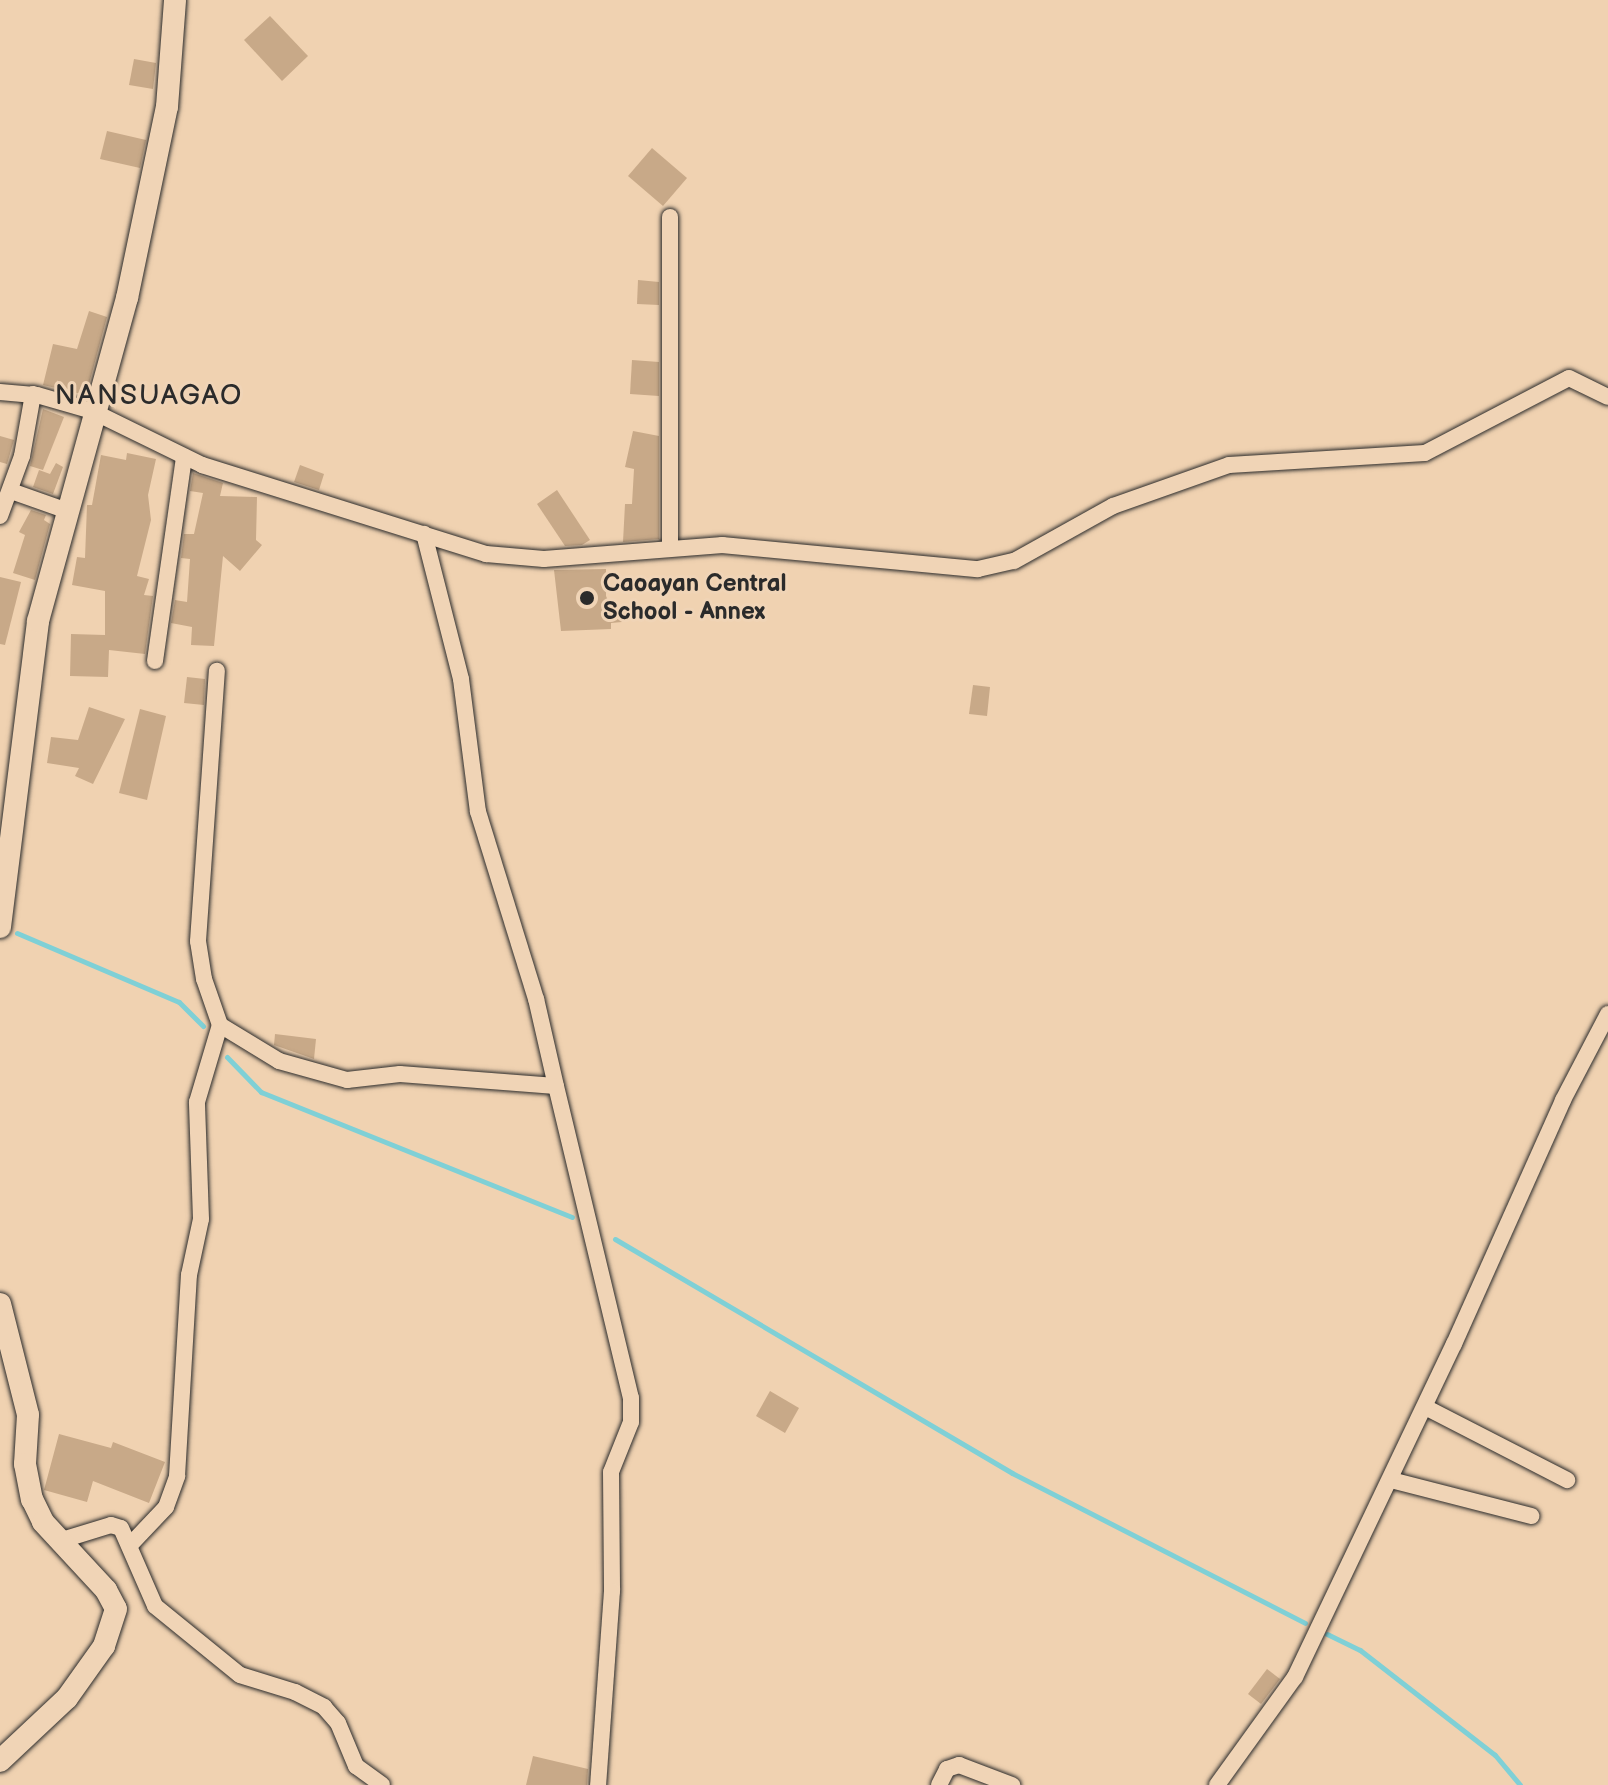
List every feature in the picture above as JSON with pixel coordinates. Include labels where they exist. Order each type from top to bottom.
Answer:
[{"type":"street","points":[[0,927],[38,621],[92,411],[127,298],[167,107],[175,0]]},
{"type":"street","points":[[670,217],[670,548]]},
{"type":"street","points":[[0,392],[33,394],[92,411],[184,457],[424,534],[518,558],[722,545],[962,569],[995,567],[1113,506],[1229,465],[1425,453],[1569,378],[1608,397]]},
{"type":"street","points":[[0,516],[11,491],[33,394]]},
{"type":"street","points":[[155,661],[184,457]]},
{"type":"street","points":[[11,491],[65,510]]},
{"type":"street","points":[[424,534],[461,679],[478,812],[536,999],[631,1398],[631,1422],[611,1472],[608,1517],[612,1591],[598,1785]]},
{"type":"street","points":[[131,1544],[166,1507],[177,1476],[189,1275],[201,1219],[197,1102],[220,1025],[204,979],[198,941],[217,671]]},
{"type":"street","points":[[1217,1785],[1295,1677],[1425,1407],[1563,1100],[1608,1014]]},
{"type":"street","points":[[220,1025],[279,1061],[347,1080],[400,1074],[556,1086]]},
{"type":"street","points":[[0,1304],[28,1415],[27,1480],[43,1522],[113,1599],[115,1624],[67,1698],[0,1761]]},
{"type":"street","points":[[1425,1407],[1567,1480]]},
{"type":"street","points":[[1391,1480],[1531,1516]]},
{"type":"street","points":[[59,1541],[111,1525],[121,1528],[131,1544],[138,1575],[155,1606],[240,1675],[295,1692],[324,1707],[338,1723],[356,1766],[382,1785]]},
{"type":"street","points":[[939,1785],[947,1769],[959,1765],[1012,1785]]},
{"type":"building","points":[[270,16],[308,56],[282,81],[244,40]]},
{"type":"building","points":[[134,59],[156,63],[153,89],[129,85]]},
{"type":"building","points":[[107,131],[146,140],[140,168],[100,159]]},
{"type":"building","points":[[652,148],[687,178],[663,206],[628,176]]},
{"type":"building","points":[[638,280],[659,282],[659,305],[637,304]]},
{"type":"building","points":[[89,311],[107,317],[86,395],[43,385],[53,344],[77,349]]},
{"type":"building","points":[[632,360],[659,362],[659,396],[630,394]]},
{"type":"building","points":[[43,409],[64,417],[43,470],[30,466]]},
{"type":"building","points":[[633,431],[659,436],[659,539],[623,542],[625,504],[632,504],[634,469],[625,467]]},
{"type":"building","points":[[0,436],[14,440],[7,464],[0,462]]},
{"type":"building","points":[[127,453],[156,459],[148,495],[151,520],[137,576],[149,579],[144,595],[153,596],[145,654],[109,650],[108,677],[70,676],[71,634],[105,635],[105,591],[72,585],[77,557],[85,558],[87,505],[92,505],[101,455],[126,460]]},
{"type":"building","points":[[56,463],[63,467],[53,494],[33,487],[39,470],[50,474]]},
{"type":"building","points":[[300,465],[324,474],[319,490],[294,482]]},
{"type":"building","points":[[193,473],[223,483],[220,496],[257,497],[256,540],[262,545],[240,571],[223,556],[214,646],[191,645],[192,627],[171,623],[175,600],[187,602],[190,559],[181,558],[184,534],[194,534],[203,493],[190,491]]},
{"type":"building","points":[[557,490],[590,540],[582,545],[565,546],[537,504]]},
{"type":"building","points":[[31,510],[46,515],[44,520],[50,524],[35,580],[13,573],[25,535],[19,532]]},
{"type":"building","name":"Caoayan Central School - Annex","points":[[606,569],[606,596],[610,605],[621,605],[622,622],[611,623],[611,629],[561,631],[554,570]]},
{"type":"building","points":[[0,577],[21,582],[5,645],[0,644]]},
{"type":"building","points":[[187,677],[205,679],[204,705],[184,703]]},
{"type":"building","points":[[973,685],[990,687],[987,716],[969,714]]},
{"type":"building","points":[[89,707],[125,719],[93,784],[75,776],[79,768],[47,763],[51,737],[78,740]]},
{"type":"building","points":[[140,709],[166,716],[147,800],[119,793]]},
{"type":"building","points":[[275,1034],[316,1039],[314,1059],[274,1045]]},
{"type":"building","points":[[770,1391],[799,1408],[785,1433],[756,1416]]},
{"type":"building","points":[[59,1434],[111,1448],[113,1442],[165,1462],[149,1503],[93,1481],[87,1502],[44,1490]]},
{"type":"building","points":[[1267,1669],[1280,1679],[1261,1704],[1248,1694]]},
{"type":"building","points":[[533,1756],[588,1769],[587,1785],[526,1785]]},
{"type":"waterway","points":[[17,933],[179,1002],[203,1026]]},
{"type":"waterway","points":[[227,1057],[261,1092],[572,1217]]},
{"type":"waterway","points":[[615,1239],[1012,1473],[1305,1623]]},
{"type":"waterway","points":[[1327,1634],[1360,1650],[1495,1755],[1520,1785]]},
{"type":"place","name":"Caoayan Central School - Annex","points":[[587,598]]},
{"type":"district","name":"NANSUAGAO","points":[[149,396]]}]
